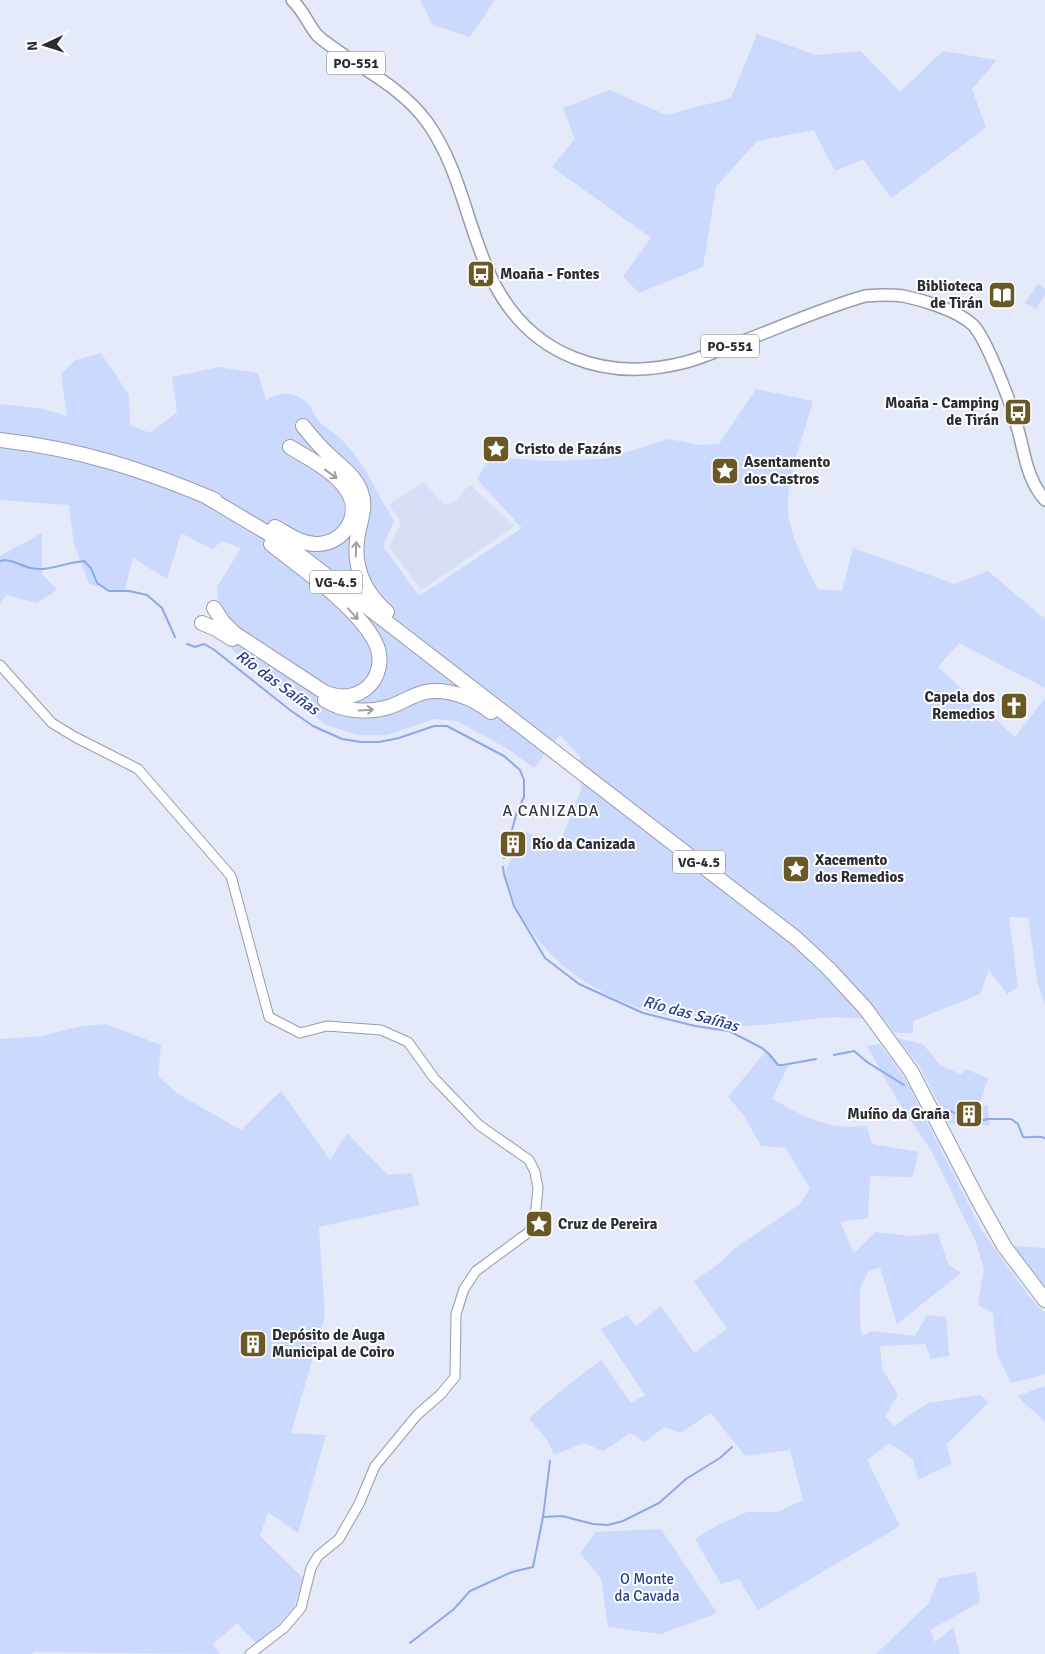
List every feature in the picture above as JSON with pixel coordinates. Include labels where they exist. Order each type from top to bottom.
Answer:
[{"type":"highway","points":[[303,426],[328,454],[350,474],[360,490],[363,508],[357,537],[356,558],[358,570],[365,587],[378,604],[432,656]]},
{"type":"highway","name":"VG-4.5","points":[[0,440],[51,447],[137,469],[207,496],[283,542],[797,939],[828,968],[865,1008],[911,1071],[1004,1246],[1045,1300]]},
{"type":"highway","points":[[207,496],[264,521],[302,542],[317,544],[330,542],[344,534],[352,520],[353,511],[353,502],[347,489],[335,476],[290,448]]},
{"type":"highway","points":[[214,608],[222,622],[234,633],[332,696],[351,697],[368,687],[375,679],[378,670],[378,650],[368,630],[348,607],[237,514]]},
{"type":"highway","points":[[202,623],[216,629],[331,704],[353,711],[370,711],[389,707],[425,692],[441,691],[458,694],[479,704],[566,760]]},
{"type":"main road","name":"PO-551","points":[[292,0],[318,35],[396,91],[426,121],[451,165],[483,258],[500,294],[521,322],[552,348],[580,361],[598,366],[617,369],[652,368],[686,362],[864,296],[885,294],[919,300],[943,308],[961,317],[973,326],[983,341],[1017,423],[1029,474],[1036,490],[1045,500]]},
{"type":"street","points":[[0,665],[52,723],[75,737],[138,768],[231,876],[269,1016],[300,1033],[327,1026],[381,1030],[408,1042],[434,1078],[479,1125],[528,1160],[535,1172],[538,1188],[535,1218],[529,1232],[476,1270],[464,1289],[456,1314],[455,1376],[440,1395],[417,1415],[375,1466],[359,1504],[339,1539],[318,1556],[311,1568],[301,1608],[284,1628],[250,1654]]},
{"type":"shaded area","points":[[424,482],[444,505],[455,501],[468,486],[471,486],[515,526],[421,590],[389,546],[401,523],[389,504]]},
{"type":"green space","points":[[420,0],[495,0],[470,37],[433,25]]},
{"type":"green space","points":[[757,34],[816,55],[861,51],[900,92],[943,51],[997,60],[972,89],[986,128],[891,198],[863,159],[835,171],[814,130],[757,141],[716,187],[703,267],[639,293],[623,277],[651,238],[552,167],[575,139],[563,108],[610,90],[666,115],[731,98]]},
{"type":"green space","points":[[1038,284],[1045,289],[1045,295],[1036,309],[1025,303]]},
{"type":"green space","points":[[101,353],[129,395],[130,425],[150,433],[177,412],[172,377],[219,367],[258,373],[266,400],[276,395],[287,394],[303,400],[320,423],[339,437],[350,449],[370,479],[394,521],[383,546],[419,596],[522,528],[477,479],[490,457],[548,461],[604,459],[669,439],[701,445],[719,444],[756,389],[813,401],[793,470],[788,510],[795,541],[818,589],[842,591],[853,548],[955,584],[988,571],[1045,619],[1045,688],[959,643],[938,667],[1015,737],[1045,698],[1045,1005],[1038,984],[1028,918],[1009,917],[1018,987],[1007,994],[989,970],[980,994],[913,1021],[913,1033],[894,1033],[885,1020],[845,1017],[753,1026],[717,1025],[676,1018],[624,1002],[599,990],[577,976],[556,959],[537,938],[518,910],[505,873],[523,831],[559,845],[581,790],[580,757],[560,735],[534,768],[508,749],[457,721],[435,719],[387,735],[359,735],[326,725],[232,650],[231,624],[218,600],[217,587],[241,548],[222,541],[212,549],[181,533],[167,579],[133,558],[124,592],[89,584],[74,544],[69,505],[0,500],[0,404],[44,409],[67,416],[61,374],[76,360]]},
{"type":"green space","points":[[42,533],[42,574],[57,590],[37,603],[6,595],[0,604],[0,556]]},
{"type":"green space","points":[[105,1024],[161,1045],[158,1076],[178,1094],[241,1130],[281,1091],[330,1160],[347,1133],[388,1175],[412,1173],[419,1205],[319,1227],[325,1316],[291,1433],[326,1435],[298,1533],[268,1512],[260,1536],[304,1579],[293,1610],[257,1644],[237,1623],[213,1644],[220,1654],[34,1652],[32,1654],[0,1654],[0,1039],[43,1036],[77,1027]]},
{"type":"green space","points":[[897,1038],[923,1044],[940,1065],[962,1075],[965,1069],[988,1078],[980,1105],[988,1106],[989,1125],[949,1124],[919,1065]]},
{"type":"green space","points":[[880,1044],[907,1082],[982,1231],[1029,1296],[1045,1313],[1045,1373],[1043,1375],[1011,1383],[997,1354],[993,1313],[978,1305],[984,1269],[975,1240],[932,1152],[896,1098],[867,1046]]},
{"type":"green space","points":[[767,1050],[779,1064],[789,1064],[772,1099],[817,1121],[839,1126],[867,1126],[872,1144],[918,1152],[913,1177],[870,1176],[868,1218],[840,1222],[854,1253],[875,1232],[911,1236],[938,1233],[948,1264],[961,1273],[897,1324],[880,1268],[869,1270],[860,1289],[862,1336],[872,1331],[915,1336],[927,1315],[946,1317],[949,1356],[931,1359],[925,1344],[880,1346],[882,1368],[898,1395],[885,1416],[894,1426],[928,1403],[980,1395],[989,1402],[947,1444],[951,1464],[918,1480],[913,1459],[889,1443],[867,1460],[900,1526],[758,1610],[739,1579],[721,1584],[695,1539],[718,1525],[747,1512],[778,1512],[803,1500],[790,1450],[745,1456],[711,1413],[680,1433],[664,1427],[645,1442],[630,1433],[603,1451],[584,1443],[554,1455],[547,1440],[529,1418],[601,1360],[631,1403],[645,1395],[601,1329],[627,1315],[636,1326],[661,1306],[694,1353],[727,1329],[694,1281],[717,1265],[735,1248],[799,1205],[810,1189],[786,1148],[761,1146],[743,1114],[728,1097]]},
{"type":"green space","points":[[1014,1246],[1045,1248],[1045,1286]]},
{"type":"green space","points":[[1045,1386],[1045,1422],[1017,1396]]},
{"type":"green space","name":"O Monte da Cavada","points":[[661,1529],[717,1613],[661,1634],[608,1627],[601,1579],[580,1553],[596,1532]]},
{"type":"green space","points":[[976,1572],[980,1602],[930,1630],[935,1642],[953,1627],[960,1654],[876,1654],[928,1604],[939,1578]]},
{"type":"waterway","name":"Río das Saíñas","points":[[0,561],[4,560],[37,569],[84,561],[91,568],[97,583],[109,591],[129,591],[147,595],[162,608],[175,637]]},
{"type":"waterway","name":"Río das Saíñas","points":[[187,644],[195,647],[204,644],[213,649],[290,710],[313,726],[342,739],[379,742],[399,738],[434,726],[447,726],[504,756],[520,770],[524,780],[524,797],[517,812],[504,858]]},
{"type":"waterway","name":"Río das Saíñas","points":[[503,867],[514,906],[545,958],[579,984],[643,1013],[695,1026],[729,1031],[762,1048],[778,1065],[816,1059]]},
{"type":"waterway","name":"Río das Saíñas","points":[[834,1055],[854,1051],[867,1062],[904,1085]]},
{"type":"waterway","name":"Río das Saíñas","points":[[950,1111],[975,1122],[988,1119],[1011,1119],[1018,1124],[1023,1137],[1045,1138]]},
{"type":"waterway","points":[[410,1643],[454,1609],[470,1591],[512,1572],[533,1567],[543,1517],[562,1516],[593,1524],[608,1525],[623,1521],[659,1503],[686,1479],[720,1458],[732,1447]]},
{"type":"waterway","points":[[543,1517],[550,1461]]},
{"type":"place","name":"Moaña - Fontes","points":[[481,274]]},
{"type":"place","name":"Biblioteca de Tirán","points":[[1002,295]]},
{"type":"place","name":"Moaña - Camping de Tirán","points":[[1018,412]]},
{"type":"place","name":"Cristo de Fazáns","points":[[496,449]]},
{"type":"place","name":"Asentamento dos Castros","points":[[725,471]]},
{"type":"place","name":"Capela dos Remedios","points":[[1014,706]]},
{"type":"place","name":"Río da Canizada","points":[[513,844]]},
{"type":"place","name":"Xacemento dos Remedios","points":[[796,869]]},
{"type":"place","name":"Muíño da Graña","points":[[969,1114]]},
{"type":"place","name":"Cruz de Pereira","points":[[539,1224]]},
{"type":"place","name":"Depósito de Auga Municipal de Coiro","points":[[253,1344]]},
{"type":"district","name":"A CANIZADA","points":[[551,810]]}]
